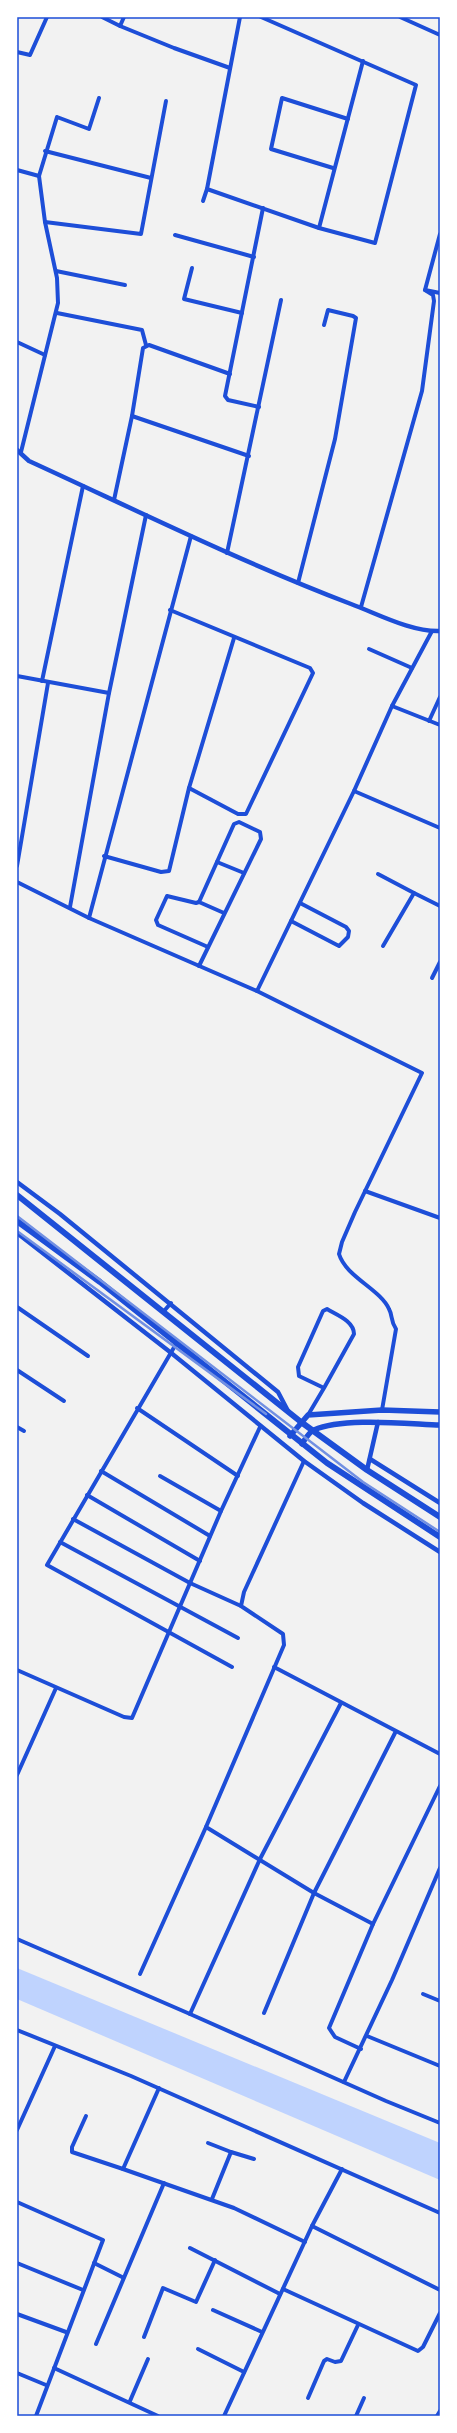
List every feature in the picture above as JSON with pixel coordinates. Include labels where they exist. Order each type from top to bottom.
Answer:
[{"type":"main road","points":[[17,1194],[312,1431],[367,1470],[440,1517]]},
{"type":"main road","points":[[17,1221],[100,1282],[290,1436],[326,1463],[440,1536]]},
{"type":"main road","points":[[290,1436],[308,1415],[382,1410],[440,1412]]},
{"type":"main road","points":[[302,1444],[312,1431],[326,1426],[378,1422],[440,1425]]},
{"type":"street","points":[[17,52],[30,55],[47,17]]},
{"type":"street","points":[[102,17],[174,48],[230,68]]},
{"type":"street","points":[[120,26],[124,17]]},
{"type":"street","points":[[203,201],[207,189],[240,17]]},
{"type":"street","points":[[207,189],[319,228],[374,243],[376,242],[416,85],[261,17]]},
{"type":"street","points":[[402,17],[440,35]]},
{"type":"street","points":[[319,228],[333,168],[348,119],[363,61]]},
{"type":"street","points":[[99,98],[89,129],[57,117],[45,151],[39,176],[45,222],[56,271],[57,313],[19,451],[29,461],[228,553],[298,583],[400,623],[432,631],[440,631]]},
{"type":"street","points":[[333,168],[271,149],[282,98],[348,119]]},
{"type":"street","points":[[45,222],[141,234],[166,101]]},
{"type":"street","points":[[45,151],[152,178]]},
{"type":"street","points":[[17,170],[39,176]]},
{"type":"street","points":[[259,407],[226,398],[263,208]]},
{"type":"street","points":[[425,290],[440,234]]},
{"type":"street","points":[[175,235],[254,257]]},
{"type":"street","points":[[192,268],[184,299],[242,313]]},
{"type":"street","points":[[56,271],[125,286]]},
{"type":"street","points":[[425,290],[440,293]]},
{"type":"street","points":[[361,607],[422,391],[434,301],[433,295],[425,290]]},
{"type":"street","points":[[228,553],[281,300]]},
{"type":"street","points":[[298,583],[335,439],[356,318],[354,316],[328,310],[324,325]]},
{"type":"street","points":[[57,313],[142,330],[146,345],[141,353],[132,416],[114,500]]},
{"type":"street","points":[[17,342],[46,355]]},
{"type":"street","points":[[146,345],[176,354],[230,374]]},
{"type":"street","points":[[132,416],[249,456]]},
{"type":"street","points":[[42,681],[83,486]]},
{"type":"street","points":[[70,907],[109,693],[146,515]]},
{"type":"street","points":[[89,918],[104,856],[191,536]]},
{"type":"street","points":[[170,610],[234,638],[310,668],[313,671],[313,675],[246,814],[238,814],[189,788]]},
{"type":"street","points":[[257,991],[354,791],[392,706],[432,631]]},
{"type":"street","points":[[104,856],[161,872],[169,871],[189,788],[234,638]]},
{"type":"street","points":[[368,649],[412,668]]},
{"type":"street","points":[[17,676],[48,683],[109,693]]},
{"type":"street","points":[[17,866],[48,683]]},
{"type":"street","points":[[429,721],[440,697]]},
{"type":"street","points":[[392,706],[440,725]]},
{"type":"street","points":[[354,791],[440,828]]},
{"type":"street","points":[[199,902],[234,824],[239,822],[262,835],[199,966]]},
{"type":"street","points":[[217,862],[244,873]]},
{"type":"street","points":[[378,874],[440,906]]},
{"type":"street","points":[[17,882],[70,907],[89,918],[257,991],[422,1072],[365,1191],[342,1242],[339,1254],[347,1266],[389,1309],[391,1321],[396,1329],[382,1410]]},
{"type":"street","points":[[383,946],[414,893]]},
{"type":"street","points":[[208,947],[158,925],[156,920],[167,896],[196,903],[199,902],[224,913]]},
{"type":"street","points":[[291,921],[339,946],[348,937],[346,927],[300,903]]},
{"type":"street","points":[[432,978],[440,962]]},
{"type":"street","points":[[17,1182],[60,1214],[170,1302],[278,1392],[289,1413]]},
{"type":"street","points":[[365,1191],[440,1218]]},
{"type":"street","points":[[17,1233],[170,1352],[260,1427],[304,1461],[363,1503],[440,1552]]},
{"type":"street","points":[[164,1311],[170,1302]]},
{"type":"street","points":[[17,1307],[88,1356]]},
{"type":"street","points":[[308,1415],[324,1388],[354,1334],[354,1329],[350,1323],[327,1309],[323,1312],[298,1367],[299,1376],[324,1388]]},
{"type":"street","points":[[176,1344],[72,1519],[47,1565],[232,1667]]},
{"type":"street","points":[[17,1370],[64,1402]]},
{"type":"street","points":[[137,1408],[238,1476]]},
{"type":"street","points":[[367,1470],[378,1422]]},
{"type":"street","points":[[17,1426],[24,1432]]},
{"type":"street","points":[[17,1670],[124,1717],[132,1718],[210,1536],[260,1427]]},
{"type":"street","points":[[370,1459],[440,1503]]},
{"type":"street","points":[[241,1606],[244,1592],[304,1461]]},
{"type":"street","points":[[101,1471],[210,1536]]},
{"type":"street","points":[[160,1476],[221,1511]]},
{"type":"street","points":[[87,1495],[200,1561]]},
{"type":"street","points":[[72,1519],[190,1583],[241,1606],[283,1634],[284,1645],[206,1827],[140,1974]]},
{"type":"street","points":[[60,1542],[238,1638]]},
{"type":"street","points":[[274,1667],[395,1733],[440,1754]]},
{"type":"street","points":[[17,1775],[56,1688]]},
{"type":"street","points":[[190,2014],[260,1859],[340,1703]]},
{"type":"street","points":[[264,2013],[314,1893],[395,1733]]},
{"type":"street","points":[[361,2049],[335,2037],[329,2028],[373,1924],[440,1786]]},
{"type":"street","points":[[206,1827],[314,1893],[373,1924]]},
{"type":"street","points":[[344,2082],[367,2036],[440,1868]]},
{"type":"street","points":[[17,1939],[440,2123]]},
{"type":"street","points":[[423,1994],[440,2001]]},
{"type":"street","points":[[17,2030],[159,2088],[440,2213]]},
{"type":"street","points":[[367,2036],[440,2066]]},
{"type":"street","points":[[17,2130],[55,2046]]},
{"type":"street","points":[[123,2169],[159,2088]]},
{"type":"street","points":[[86,2116],[72,2148],[72,2152],[212,2199],[305,2242]]},
{"type":"street","points":[[208,2143],[254,2159]]},
{"type":"street","points":[[212,2199],[231,2152]]},
{"type":"street","points":[[224,2416],[312,2226],[342,2169]]},
{"type":"street","points":[[96,2344],[122,2277],[164,2183]]},
{"type":"street","points":[[17,2202],[100,2237],[103,2242],[66,2332],[36,2416]]},
{"type":"street","points":[[312,2226],[440,2290]]},
{"type":"street","points":[[190,2248],[280,2294]]},
{"type":"street","points":[[144,2337],[163,2288],[196,2302],[215,2260]]},
{"type":"street","points":[[17,2263],[83,2290]]},
{"type":"street","points":[[94,2263],[122,2277]]},
{"type":"street","points":[[283,2289],[358,2325],[418,2351],[423,2347],[440,2313]]},
{"type":"street","points":[[213,2310],[262,2332]]},
{"type":"street","points":[[17,2314],[66,2332]]},
{"type":"street","points":[[308,2398],[324,2361],[326,2359],[336,2362],[341,2361],[358,2325]]},
{"type":"street","points":[[198,2349],[244,2372]]},
{"type":"street","points":[[130,2401],[148,2359]]},
{"type":"street","points":[[54,2368],[130,2401],[158,2416]]},
{"type":"street","points":[[17,2373],[46,2385]]},
{"type":"street","points":[[356,2416],[364,2398]]},
{"type":"street","points":[[438,2416],[440,2410]]},
{"type":"water","points":[[17,1968],[440,2143],[440,2180],[17,1999]]},
{"type":"railway","points":[[17,1216],[363,1482],[440,1532]]},
{"type":"railway","points":[[17,1231],[266,1414]]}]
